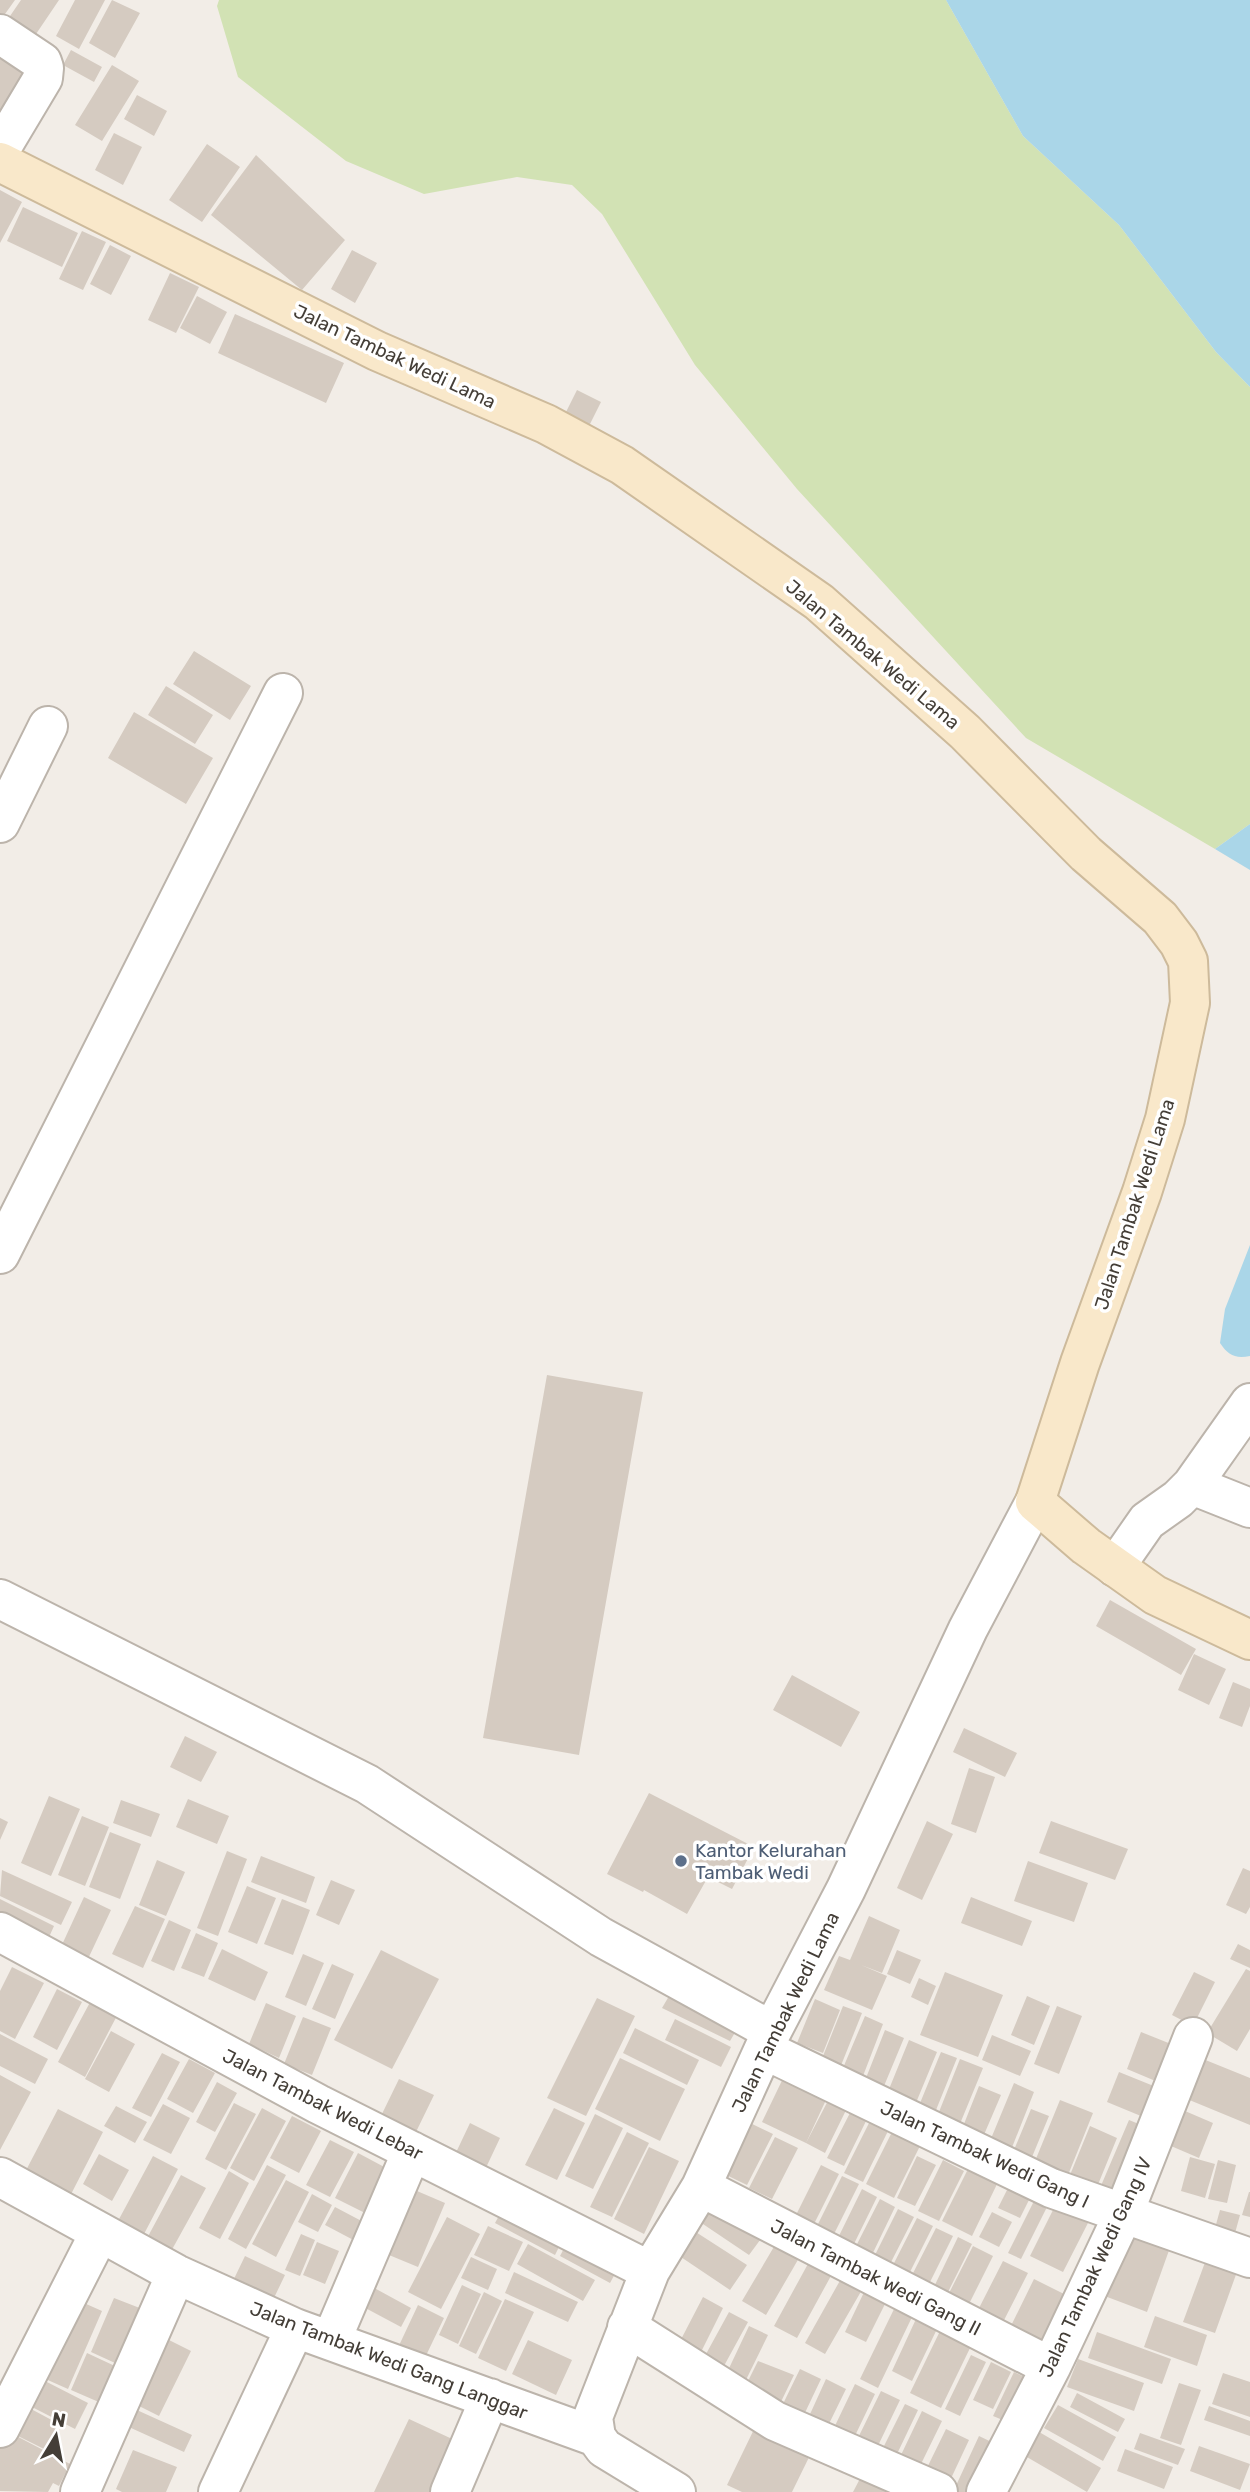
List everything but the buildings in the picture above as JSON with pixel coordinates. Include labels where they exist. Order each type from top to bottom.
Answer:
[{"type":"street","points":[[0,34],[42,62],[44,68],[43,78],[0,150]]},
{"type":"street","name":"Jalan Tambak Wedi Lama","points":[[0,162],[377,351],[546,424],[622,465],[818,603],[965,732],[1086,853],[1160,918],[1179,943],[1188,961],[1191,1003],[1165,1119],[1035,1502],[982,1602],[846,1889],[769,2040],[701,2187],[650,2271],[593,2417],[596,2437]]},
{"type":"street","points":[[0,1254],[283,693]]},
{"type":"street","points":[[0,824],[48,726]]},
{"type":"street","points":[[1115,1567],[1147,1521],[1178,1499],[1192,1485],[1250,1404]]},
{"type":"street","points":[[1192,1485],[1250,1508]]},
{"type":"street","points":[[1035,1502],[1086,1546],[1156,1595],[1250,1640]]},
{"type":"street","name":"Jalan Tambak Wedi Gang I","points":[[0,1599],[367,1784],[601,1937],[769,2040],[1052,2188],[1250,2258]]},
{"type":"street","name":"Jalan Tambak Wedi Lebar","points":[[0,1932],[318,2104],[650,2271]]},
{"type":"street","name":"Jalan Tambak Wedi Gang IV","points":[[986,2492],[1051,2367],[1123,2215],[1193,2037]]},
{"type":"street","points":[[331,2341],[412,2151]]},
{"type":"street","name":"Jalan Tambak Wedi Gang Langgar","points":[[0,2178],[176,2274],[295,2328],[596,2437]]},
{"type":"street","name":"Jalan Tambak Wedi Gang II","points":[[701,2187],[1051,2367]]},
{"type":"street","points":[[0,2427],[100,2232]]},
{"type":"street","points":[[80,2492],[176,2274]]},
{"type":"street","points":[[627,2327],[775,2421],[937,2492]]},
{"type":"street","points":[[218,2492],[295,2328]]},
{"type":"street","points":[[450,2492],[490,2398]]},
{"type":"street","points":[[596,2437],[604,2448],[676,2492]]},
{"type":"green space","points":[[219,0],[946,0],[1023,136],[1119,225],[1216,352],[1250,387],[1250,824],[1215,849],[1026,738],[797,489],[695,365],[602,214],[572,185],[517,177],[424,194],[346,161],[238,77],[217,6]]},
{"type":"water","points":[[946,0],[1250,0],[1250,387],[1216,352],[1119,225],[1023,136]]},
{"type":"water","points":[[1250,824],[1250,870],[1215,849]]},
{"type":"water","points":[[1250,1245],[1250,1356],[1240,1357],[1226,1351],[1220,1343],[1225,1309]]},
{"type":"place","name":"Kantor Kelurahan Tambak Wedi","points":[[681,1861]]}]
